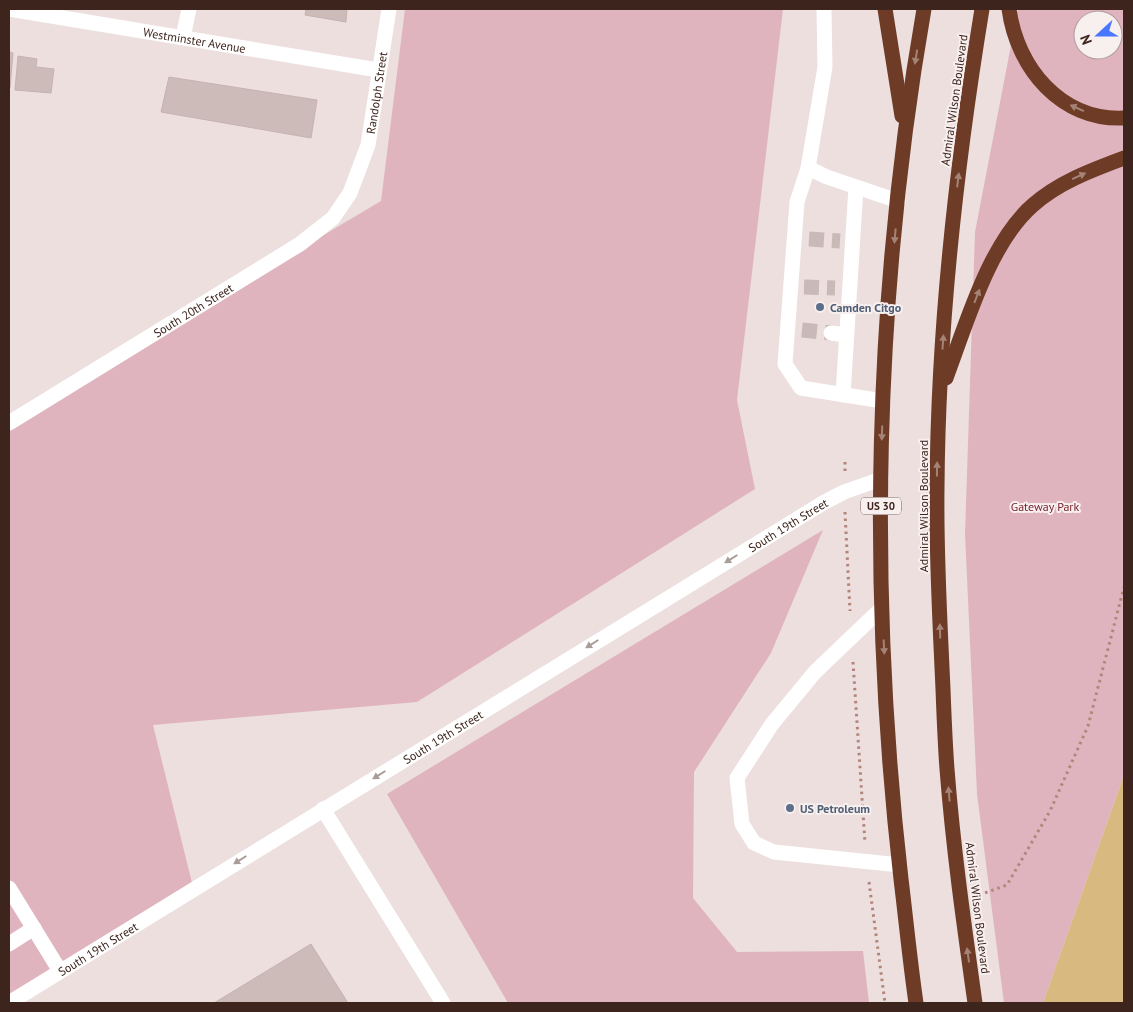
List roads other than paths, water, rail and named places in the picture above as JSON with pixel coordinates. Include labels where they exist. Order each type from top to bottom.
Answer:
[{"type":"highway","points":[[885,9],[905,132]]},
{"type":"highway","name":"US 30","points":[[916,1003],[889,746],[882,608],[881,479],[885,350],[898,201],[910,88],[924,9]]},
{"type":"highway","name":"Admiral Wilson Boulevard","points":[[975,1003],[947,770],[940,641],[937,488],[945,308],[969,89],[982,9]]},
{"type":"highway","points":[[1009,9],[1014,32],[1031,71],[1051,92],[1067,103],[1084,111],[1101,116],[1124,118]]},
{"type":"highway","points":[[941,391],[980,289],[996,254],[1019,220],[1031,206],[1060,185],[1124,158]]},
{"type":"street","name":"Westminster Avenue","points":[[9,9],[378,70]]},
{"type":"street","points":[[183,37],[188,9]]},
{"type":"street","name":"Randolph Street","points":[[357,175],[368,145],[378,70],[389,9]]},
{"type":"street","points":[[824,9],[825,67],[808,168],[797,202],[802,239],[794,330],[785,364],[801,388],[883,401]]},
{"type":"street","points":[[808,168],[898,201]]},
{"type":"street","name":"South 20th Street","points":[[9,423],[300,244],[333,218],[350,193],[357,175]]},
{"type":"street","points":[[843,395],[846,335],[842,289],[846,242],[856,187]]},
{"type":"street","points":[[831,333],[846,335]]},
{"type":"street","name":"South 19th Street","points":[[9,1003],[823,503],[844,492],[881,479]]},
{"type":"street","points":[[882,608],[815,672],[772,724],[738,778],[742,824],[754,843],[774,852],[900,865]]},
{"type":"street","points":[[323,809],[443,1003]]},
{"type":"street","points":[[9,888],[62,969]]},
{"type":"street","points":[[9,944],[34,928]]},
{"type":"tunnel","points":[[809,239],[840,241]]},
{"type":"tunnel","points":[[804,287],[835,288]]},
{"type":"tunnel","points":[[802,330],[831,333]]},
{"type":"place","name":"Camden Citgo","points":[[820,307]]},
{"type":"place","name":"US Petroleum","points":[[790,808]]},
{"type":"park label","name":"Gateway Park","points":[[1045,506]]}]
